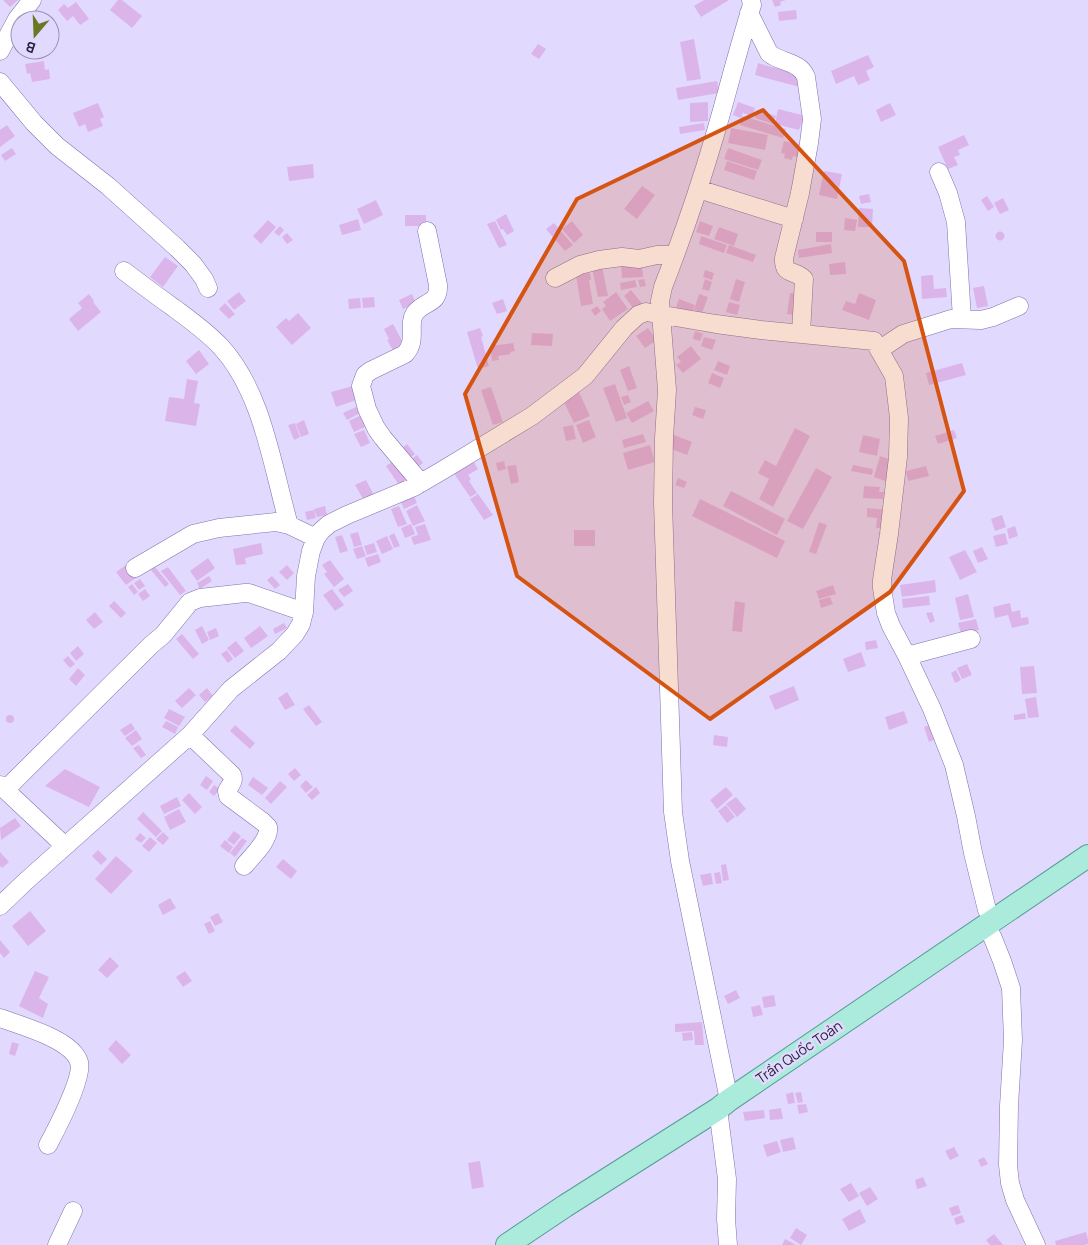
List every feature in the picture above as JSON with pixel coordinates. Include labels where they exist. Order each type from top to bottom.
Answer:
[{"type":"main road","name":"Trần Quốc Toản","points":[[507,1245],[723,1104],[1088,856]]},
{"type":"street","points":[[0,51],[17,19],[32,0]]},
{"type":"street","points":[[728,1245],[723,1104],[716,1038],[708,991],[680,861],[673,812],[663,503],[667,390],[660,301],[663,287],[698,189],[750,7]]},
{"type":"street","points":[[750,7],[769,53],[773,57],[801,68],[806,77],[812,119],[800,193],[784,258],[785,268],[802,276],[804,279],[800,333]]},
{"type":"street","points":[[0,82],[34,123],[57,146],[108,186],[177,248],[193,264],[208,288]]},
{"type":"street","points":[[939,172],[948,193],[956,222],[962,319]]},
{"type":"street","points":[[698,189],[794,219]]},
{"type":"street","points":[[421,483],[376,428],[367,409],[361,386],[365,376],[370,371],[404,354],[408,350],[411,344],[412,319],[420,308],[434,300],[437,296],[438,285],[427,231]]},
{"type":"street","points":[[555,278],[580,265],[610,258],[639,259],[657,255],[675,255]]},
{"type":"street","points":[[124,272],[202,329],[221,347],[242,376],[251,395],[270,448],[289,524]]},
{"type":"street","points":[[879,350],[904,334],[951,319],[981,320],[1018,306]]},
{"type":"street","points":[[0,906],[190,735],[231,689],[279,651],[295,634],[301,624],[304,612],[306,576],[311,551],[321,531],[329,524],[347,515],[414,487],[532,416],[585,376],[624,328],[638,315],[646,312],[716,324],[874,341],[894,376],[900,418],[890,534],[882,580],[886,613],[932,709],[954,764],[987,910]]},
{"type":"street","points":[[134,568],[193,534],[219,528],[276,522],[289,524],[316,538]]},
{"type":"street","points":[[65,846],[3,787],[163,635],[190,602],[200,598],[245,593],[304,612]]},
{"type":"street","points":[[907,656],[971,639]]},
{"type":"street","points":[[190,735],[232,775],[233,781],[227,791],[228,796],[268,827],[265,841],[244,866]]},
{"type":"street","points":[[992,936],[1011,988],[1013,1040],[1009,1106],[1008,1165],[1010,1183],[1015,1200],[1036,1245]]},
{"type":"street","points":[[0,1018],[45,1034],[74,1053],[80,1064],[68,1107],[48,1146]]},
{"type":"street","points":[[57,1245],[73,1211]]},
{"type":"highlighted area","points":[[763,110],[904,261],[964,491],[890,592],[710,719],[517,576],[465,394],[577,199]]},
{"type":"building","points":[[3,0],[18,0],[10,7]]},
{"type":"building","points":[[118,0],[122,0],[142,16],[132,28],[110,10]]},
{"type":"building","points":[[704,0],[729,0],[701,17],[694,6]]},
{"type":"building","points":[[772,0],[786,0],[780,2],[781,5],[775,7]]},
{"type":"building","points":[[76,2],[89,19],[80,25],[73,16],[67,21],[60,10],[58,10],[64,4],[68,8]]},
{"type":"building","points":[[796,10],[797,19],[779,21],[778,12]]},
{"type":"building","points":[[694,39],[701,79],[687,81],[680,42]]},
{"type":"building","points":[[538,44],[546,49],[539,59],[531,54]]},
{"type":"building","points":[[868,55],[874,67],[866,71],[870,80],[858,85],[854,76],[836,84],[831,71]]},
{"type":"building","points":[[44,61],[45,70],[49,69],[50,79],[32,82],[30,73],[27,74],[25,64]]},
{"type":"building","points":[[758,63],[814,79],[811,90],[755,75]]},
{"type":"building","points":[[717,81],[719,93],[678,100],[676,88]]},
{"type":"building","points":[[708,102],[708,121],[690,122],[690,103]]},
{"type":"building","points":[[738,102],[755,108],[752,116],[743,112],[741,118],[733,115]]},
{"type":"building","points":[[98,103],[104,117],[100,119],[103,126],[88,132],[85,124],[79,127],[73,113]]},
{"type":"building","points":[[890,103],[896,115],[881,122],[876,110]]},
{"type":"building","points":[[778,109],[810,117],[808,126],[801,124],[799,130],[775,124]]},
{"type":"building","points":[[757,110],[776,116],[773,124],[755,118]]},
{"type":"building","points":[[742,116],[786,129],[783,138],[740,125]]},
{"type":"building","points":[[704,123],[705,130],[680,134],[679,127]]},
{"type":"building","points":[[7,125],[15,136],[0,147],[0,130]]},
{"type":"building","points":[[731,128],[768,135],[765,150],[728,143]]},
{"type":"building","points":[[964,135],[969,145],[958,150],[960,155],[954,157],[958,165],[948,169],[938,147]]},
{"type":"building","points":[[784,141],[804,145],[800,158],[793,156],[792,160],[784,158],[785,154],[781,153]]},
{"type":"building","points":[[12,148],[16,154],[5,161],[1,155]]},
{"type":"building","points":[[728,148],[762,160],[758,170],[724,159]]},
{"type":"building","points":[[727,161],[757,171],[754,180],[724,170]]},
{"type":"building","points":[[313,164],[314,178],[289,181],[287,167]]},
{"type":"building","points":[[824,171],[842,174],[837,199],[819,195]]},
{"type":"building","points":[[642,186],[655,195],[637,219],[624,209]]},
{"type":"building","points":[[869,194],[871,202],[861,204],[859,196]]},
{"type":"building","points":[[987,196],[994,207],[988,211],[981,200]]},
{"type":"building","points":[[1003,198],[1009,210],[1000,214],[994,203]]},
{"type":"building","points":[[376,200],[383,215],[364,224],[357,209]]},
{"type":"building","points":[[859,208],[873,209],[872,227],[858,227]]},
{"type":"building","points":[[506,214],[514,231],[507,235],[503,229],[501,230],[496,220]]},
{"type":"building","points":[[405,215],[426,215],[426,226],[405,226]]},
{"type":"building","points":[[845,218],[857,220],[855,231],[844,230]]},
{"type":"building","points":[[358,219],[361,230],[342,235],[339,225]]},
{"type":"building","points":[[268,220],[276,227],[261,244],[253,236]]},
{"type":"building","points":[[495,221],[507,245],[499,248],[487,224]]},
{"type":"building","points":[[572,221],[583,235],[574,243],[562,229]]},
{"type":"building","points":[[700,221],[713,226],[709,236],[696,232]]},
{"type":"building","points":[[554,223],[573,245],[565,251],[546,229]]},
{"type":"building","points":[[280,226],[284,230],[279,236],[274,232]]},
{"type":"building","points":[[719,227],[738,234],[734,246],[714,239]]},
{"type":"building","points":[[816,232],[832,232],[832,242],[816,242]]},
{"type":"building","points":[[1000,232],[1004,236],[1000,240],[996,236]]},
{"type":"building","points":[[287,233],[293,240],[287,244],[282,237]]},
{"type":"building","points":[[701,236],[727,245],[724,253],[699,244]]},
{"type":"building","points":[[831,244],[832,253],[799,258],[798,250]]},
{"type":"building","points":[[729,245],[756,255],[753,262],[726,253]]},
{"type":"building","points":[[165,257],[178,266],[163,287],[150,277]]},
{"type":"building","points":[[642,261],[643,277],[622,278],[621,266]]},
{"type":"building","points":[[845,262],[846,274],[830,275],[829,264]]},
{"type":"building","points":[[602,266],[608,296],[598,297],[592,268]]},
{"type":"building","points":[[705,270],[714,273],[712,280],[703,277]]},
{"type":"building","points":[[590,273],[591,280],[589,280],[593,304],[581,306],[576,275]]},
{"type":"building","points":[[933,275],[934,289],[946,288],[947,297],[922,299],[921,276]]},
{"type":"building","points":[[644,279],[646,286],[640,287],[638,280]]},
{"type":"building","points":[[705,279],[712,282],[709,291],[702,289]]},
{"type":"building","points":[[736,279],[745,282],[739,302],[730,299]]},
{"type":"building","points":[[635,280],[637,287],[621,290],[620,283]]},
{"type":"building","points":[[984,286],[988,306],[977,308],[973,288]]},
{"type":"building","points":[[631,290],[644,306],[636,312],[624,296]]},
{"type":"building","points":[[239,292],[246,301],[234,310],[227,301]]},
{"type":"building","points":[[616,292],[628,309],[610,321],[602,309],[606,306],[603,302]]},
{"type":"building","points":[[790,293],[799,294],[796,315],[787,314]]},
{"type":"building","points":[[859,293],[876,300],[869,320],[842,310],[846,301],[855,304]]},
{"type":"building","points":[[89,294],[101,312],[78,331],[69,319],[82,308],[78,303]]},
{"type":"building","points":[[412,294],[416,303],[403,309],[399,300]]},
{"type":"building","points":[[699,294],[708,297],[702,313],[694,310]]},
{"type":"building","points":[[374,297],[375,307],[363,308],[362,298]]},
{"type":"building","points":[[360,298],[361,308],[349,309],[348,299]]},
{"type":"building","points":[[503,299],[507,311],[497,314],[492,303]]},
{"type":"building","points":[[679,299],[695,305],[691,317],[679,313],[680,309],[676,307]]},
{"type":"building","points":[[729,302],[740,305],[737,315],[726,312]]},
{"type":"building","points":[[225,303],[235,314],[229,319],[219,309]]},
{"type":"building","points":[[597,306],[601,311],[595,316],[591,310]]},
{"type":"building","points":[[298,313],[311,328],[292,345],[276,327],[286,318],[289,321]]},
{"type":"building","points":[[393,324],[404,344],[393,350],[387,340],[389,339],[384,329]]},
{"type":"building","points":[[480,328],[489,366],[478,369],[467,332]]},
{"type":"building","points":[[648,328],[657,340],[645,348],[636,336]]},
{"type":"building","points":[[695,331],[703,334],[700,341],[693,339]]},
{"type":"building","points":[[532,333],[553,334],[552,346],[531,345]]},
{"type":"building","points":[[704,337],[716,340],[712,350],[701,346]]},
{"type":"building","points":[[513,343],[515,351],[510,352],[511,354],[498,356],[499,360],[492,361],[490,346]]},
{"type":"building","points":[[691,346],[701,359],[683,373],[676,365],[681,362],[677,357]]},
{"type":"building","points":[[199,350],[209,364],[196,374],[186,361]]},
{"type":"building","points":[[718,361],[730,366],[727,375],[714,370]]},
{"type":"building","points":[[962,363],[966,375],[929,385],[926,373]]},
{"type":"building","points":[[629,366],[637,388],[628,391],[620,370]]},
{"type":"building","points":[[712,373],[724,378],[720,388],[708,383]]},
{"type":"building","points":[[187,379],[198,381],[194,403],[200,404],[196,426],[165,421],[169,397],[184,399]]},
{"type":"building","points":[[615,384],[627,418],[616,422],[603,388]]},
{"type":"building","points":[[353,386],[357,400],[336,407],[331,392]]},
{"type":"building","points":[[491,387],[503,422],[493,425],[481,390]]},
{"type":"building","points":[[578,390],[590,416],[574,423],[562,398]]},
{"type":"building","points":[[628,395],[631,402],[624,405],[621,397]]},
{"type":"building","points":[[648,401],[654,411],[632,423],[626,413]]},
{"type":"building","points":[[356,407],[360,413],[347,420],[343,413]]},
{"type":"building","points":[[695,407],[706,410],[703,419],[692,415]]},
{"type":"building","points":[[361,415],[367,426],[354,432],[349,421]]},
{"type":"building","points":[[304,420],[309,434],[301,437],[296,424]]},
{"type":"building","points":[[589,420],[596,437],[583,443],[576,425]]},
{"type":"building","points":[[295,423],[300,437],[294,440],[288,425]]},
{"type":"building","points":[[573,425],[576,439],[566,441],[563,427]]},
{"type":"building","points":[[795,428],[810,436],[773,507],[759,499],[769,479],[758,473],[765,460],[776,466]]},
{"type":"building","points":[[364,430],[370,443],[361,447],[354,434]]},
{"type":"building","points":[[954,430],[957,438],[938,444],[935,436]]},
{"type":"building","points":[[643,434],[646,442],[624,448],[622,440]]},
{"type":"building","points":[[674,435],[692,442],[687,455],[669,448]]},
{"type":"building","points":[[863,435],[880,439],[877,456],[859,452]]},
{"type":"building","points":[[407,444],[415,454],[409,459],[401,449]]},
{"type":"building","points":[[650,445],[655,462],[628,470],[623,453]]},
{"type":"building","points":[[417,455],[423,463],[415,469],[409,461]]},
{"type":"building","points":[[880,456],[894,461],[888,482],[874,477]]},
{"type":"building","points":[[396,459],[409,478],[399,485],[386,466]]},
{"type":"building","points":[[472,459],[478,469],[468,475],[471,479],[469,481],[477,493],[470,497],[453,472]]},
{"type":"building","points":[[504,461],[506,469],[498,471],[496,463]]},
{"type":"building","points":[[516,465],[519,482],[511,484],[507,466]]},
{"type":"building","points":[[853,465],[873,469],[872,475],[851,471]]},
{"type":"building","points":[[926,466],[929,476],[908,481],[906,471]]},
{"type":"building","points":[[816,468],[832,477],[803,529],[787,521]]},
{"type":"building","points":[[678,478],[687,482],[684,488],[675,485]]},
{"type":"building","points":[[366,480],[376,499],[366,504],[355,485]]},
{"type":"building","points":[[864,486],[880,487],[879,492],[884,492],[883,499],[863,498]]},
{"type":"building","points":[[731,491],[785,519],[777,535],[723,506]]},
{"type":"building","points":[[413,494],[417,503],[404,509],[400,500]]},
{"type":"building","points":[[478,494],[493,515],[484,520],[470,499]]},
{"type":"building","points":[[700,499],[785,541],[777,558],[692,516]]},
{"type":"building","points":[[417,505],[425,521],[413,526],[406,511]]},
{"type":"building","points":[[325,506],[327,515],[317,517],[314,509]]},
{"type":"building","points":[[399,506],[407,524],[398,527],[391,509]]},
{"type":"building","points":[[867,508],[889,510],[887,529],[876,528],[877,518],[867,517]]},
{"type":"building","points":[[314,510],[316,518],[307,520],[305,512]]},
{"type":"building","points":[[1002,515],[1006,527],[995,531],[991,519]]},
{"type":"building","points":[[819,522],[827,525],[816,554],[809,552]]},
{"type":"building","points":[[411,524],[415,534],[405,538],[401,528]]},
{"type":"building","points":[[425,524],[431,540],[414,545],[411,537],[418,535],[415,527]]},
{"type":"building","points":[[1015,526],[1018,536],[1009,539],[1007,529]]},
{"type":"building","points":[[574,530],[595,530],[595,546],[574,546]]},
{"type":"building","points":[[358,532],[362,545],[354,547],[350,534]]},
{"type":"building","points":[[394,533],[400,546],[394,548],[389,536]]},
{"type":"building","points":[[1005,533],[1008,544],[996,547],[993,536]]},
{"type":"building","points":[[342,535],[348,551],[340,553],[335,537]]},
{"type":"building","points":[[387,536],[393,549],[382,554],[376,541]]},
{"type":"building","points":[[261,543],[263,554],[245,558],[246,564],[236,565],[233,549]]},
{"type":"building","points":[[374,543],[377,552],[367,555],[364,546]]},
{"type":"building","points":[[362,546],[366,556],[357,559],[353,549]]},
{"type":"building","points":[[982,547],[988,559],[978,563],[973,551]]},
{"type":"building","points":[[965,550],[977,572],[960,580],[949,557]]},
{"type":"building","points":[[378,554],[381,562],[368,567],[365,558]]},
{"type":"building","points":[[208,558],[215,568],[197,581],[190,571]]},
{"type":"building","points":[[330,560],[344,579],[334,587],[324,574],[327,572],[322,565]]},
{"type":"building","points":[[129,563],[139,576],[126,585],[116,572]]},
{"type":"building","points":[[287,565],[294,573],[287,580],[279,572]]},
{"type":"building","points":[[155,567],[169,584],[165,587],[151,570]]},
{"type":"building","points":[[168,567],[186,591],[180,595],[161,571]]},
{"type":"building","points":[[209,576],[212,581],[200,589],[197,583]]},
{"type":"building","points":[[272,576],[280,585],[275,589],[267,580]]},
{"type":"building","points":[[140,579],[145,586],[139,590],[134,583]]},
{"type":"building","points":[[935,580],[936,592],[902,597],[900,585]]},
{"type":"building","points":[[132,584],[138,592],[134,595],[128,587]]},
{"type":"building","points":[[348,584],[353,591],[344,597],[338,590]]},
{"type":"building","points":[[833,585],[836,594],[819,599],[816,591]]},
{"type":"building","points":[[145,589],[150,596],[143,601],[138,594]]},
{"type":"building","points":[[332,589],[344,605],[335,611],[323,595]]},
{"type":"building","points":[[968,594],[974,617],[960,620],[955,598]]},
{"type":"building","points":[[929,596],[930,605],[903,608],[902,599]]},
{"type":"building","points":[[830,597],[833,604],[821,608],[819,600]]},
{"type":"building","points":[[114,601],[126,613],[121,618],[109,606]]},
{"type":"building","points":[[735,601],[745,603],[742,632],[732,631]]},
{"type":"building","points":[[1010,603],[1012,612],[1020,610],[1021,618],[1028,617],[1029,624],[1012,628],[1008,615],[995,618],[993,607]]},
{"type":"building","points":[[95,612],[103,622],[94,629],[86,620]]},
{"type":"building","points":[[932,612],[935,621],[930,623],[926,613]]},
{"type":"building","points":[[976,619],[979,630],[961,634],[958,623]]},
{"type":"building","points":[[284,623],[287,628],[275,634],[273,629]]},
{"type":"building","points":[[202,626],[209,640],[202,644],[195,630]]},
{"type":"building","points":[[260,626],[268,636],[251,648],[244,638]]},
{"type":"building","points":[[216,628],[219,636],[210,640],[207,632]]},
{"type":"building","points":[[182,634],[199,654],[193,659],[176,639]]},
{"type":"building","points":[[876,640],[878,648],[866,650],[865,642]]},
{"type":"building","points":[[236,641],[244,651],[235,658],[227,648]]},
{"type":"building","points":[[78,646],[84,654],[76,661],[70,653]]},
{"type":"building","points":[[227,650],[233,659],[228,663],[221,654]]},
{"type":"building","points":[[861,652],[866,666],[848,672],[843,659]]},
{"type":"building","points":[[68,656],[75,664],[70,668],[63,660]]},
{"type":"building","points":[[967,664],[972,675],[962,679],[957,668]]},
{"type":"building","points":[[1034,666],[1037,693],[1022,694],[1020,667]]},
{"type":"building","points":[[78,668],[85,675],[76,686],[69,679]]},
{"type":"building","points":[[956,670],[961,680],[955,683],[951,673]]},
{"type":"building","points":[[794,686],[799,700],[775,710],[769,696]]},
{"type":"building","points":[[189,688],[196,695],[182,708],[175,701]]},
{"type":"building","points":[[207,688],[213,696],[205,702],[199,695]]},
{"type":"building","points":[[287,692],[295,705],[285,710],[278,698]]},
{"type":"building","points":[[1036,697],[1039,717],[1028,718],[1025,699]]},
{"type":"building","points":[[309,705],[322,722],[316,726],[303,709]]},
{"type":"building","points":[[169,709],[185,717],[179,726],[164,718]]},
{"type":"building","points":[[904,711],[908,723],[889,730],[885,717]]},
{"type":"building","points":[[1025,713],[1026,719],[1014,720],[1014,715]]},
{"type":"building","points":[[10,715],[14,719],[10,723],[6,719]]},
{"type":"building","points":[[166,721],[178,727],[175,734],[162,727]]},
{"type":"building","points":[[131,723],[135,729],[125,736],[120,730]]},
{"type":"building","points":[[235,725],[255,743],[250,749],[230,731]]},
{"type":"building","points":[[930,725],[936,739],[929,742],[924,727]]},
{"type":"building","points":[[136,730],[142,739],[132,746],[125,738]]},
{"type":"building","points":[[714,735],[728,737],[727,747],[713,745]]},
{"type":"building","points":[[139,745],[146,755],[141,758],[133,748]]},
{"type":"building","points":[[295,768],[301,775],[294,781],[288,774]]},
{"type":"building","points":[[65,769],[100,787],[89,807],[45,786]]},
{"type":"building","points":[[206,776],[213,781],[207,790],[200,785]]},
{"type":"building","points":[[253,777],[268,788],[262,795],[248,785]]},
{"type":"building","points":[[306,780],[313,787],[306,793],[300,786]]},
{"type":"building","points":[[280,781],[287,787],[271,804],[265,798]]},
{"type":"building","points":[[214,785],[220,789],[214,796],[209,792]]},
{"type":"building","points":[[316,787],[320,793],[312,800],[307,795]]},
{"type":"building","points":[[726,787],[733,795],[717,809],[710,800]]},
{"type":"building","points":[[189,793],[202,807],[195,814],[182,800]]},
{"type":"building","points":[[177,797],[181,806],[164,814],[160,806]]},
{"type":"building","points":[[736,797],[746,809],[737,817],[726,804]]},
{"type":"building","points":[[726,805],[735,817],[727,823],[718,811]]},
{"type":"building","points":[[179,809],[186,822],[170,830],[164,817]]},
{"type":"building","points":[[143,812],[162,831],[156,837],[137,819]]},
{"type":"building","points":[[15,818],[21,826],[1,840],[0,828]]},
{"type":"building","points":[[234,831],[241,836],[234,845],[227,840]]},
{"type":"building","points":[[163,832],[169,838],[163,845],[156,839]]},
{"type":"building","points":[[140,833],[146,838],[141,843],[135,839]]},
{"type":"building","points":[[150,837],[157,843],[149,852],[142,846]]},
{"type":"building","points":[[242,838],[247,841],[235,857],[230,853]]},
{"type":"building","points":[[225,840],[233,847],[229,853],[220,846]]},
{"type":"building","points":[[98,850],[107,859],[101,865],[92,856]]},
{"type":"building","points":[[0,852],[9,862],[2,868],[0,866]]},
{"type":"building","points":[[116,856],[133,871],[111,894],[95,879]]},
{"type":"building","points":[[283,859],[297,871],[291,879],[276,867]]},
{"type":"building","points":[[726,864],[729,880],[723,881],[721,865]]},
{"type":"building","points":[[720,872],[722,883],[716,884],[714,873]]},
{"type":"building","points":[[711,873],[713,884],[703,886],[700,875]]},
{"type":"building","points":[[170,898],[176,908],[163,915],[158,905]]},
{"type":"building","points":[[30,911],[46,931],[28,946],[12,926]]},
{"type":"building","points":[[218,913],[223,922],[215,926],[210,917]]},
{"type":"building","points":[[210,921],[215,931],[209,934],[204,924]]},
{"type":"building","points":[[0,940],[10,952],[4,958],[0,953]]},
{"type":"building","points":[[110,957],[119,966],[107,978],[98,970]]},
{"type":"building","points":[[35,971],[49,977],[39,998],[48,1004],[43,1018],[19,1006]]},
{"type":"building","points":[[185,971],[192,981],[183,987],[176,977]]},
{"type":"building","points":[[736,990],[740,998],[728,1004],[724,996]]},
{"type":"building","points":[[774,995],[776,1006],[764,1008],[762,997]]},
{"type":"building","points":[[760,1005],[763,1015],[753,1017],[751,1007]]},
{"type":"building","points":[[702,1022],[704,1045],[695,1045],[694,1031],[675,1032],[675,1024]]},
{"type":"building","points":[[692,1032],[693,1040],[683,1041],[682,1033]]},
{"type":"building","points":[[116,1040],[131,1055],[122,1064],[108,1049]]},
{"type":"building","points":[[12,1042],[19,1044],[15,1056],[9,1054]]},
{"type":"building","points":[[793,1092],[795,1103],[788,1104],[786,1094]]},
{"type":"building","points":[[801,1092],[803,1102],[798,1103],[795,1093]]},
{"type":"building","points":[[806,1104],[808,1112],[799,1114],[797,1105]]},
{"type":"building","points":[[781,1108],[783,1119],[770,1120],[769,1110]]},
{"type":"building","points":[[764,1110],[765,1118],[745,1121],[743,1112]]},
{"type":"building","points":[[793,1137],[796,1149],[783,1152],[780,1140]]},
{"type":"building","points":[[777,1141],[781,1152],[767,1157],[763,1145]]},
{"type":"building","points":[[954,1147],[959,1156],[950,1160],[945,1151]]},
{"type":"building","points":[[984,1157],[988,1164],[981,1167],[978,1160]]},
{"type":"building","points":[[480,1161],[484,1187],[472,1189],[468,1163]]},
{"type":"building","points":[[923,1177],[927,1186],[917,1189],[915,1180]]},
{"type":"building","points":[[851,1183],[859,1196],[849,1202],[840,1189]]},
{"type":"building","points":[[870,1187],[878,1199],[867,1206],[859,1193]]},
{"type":"building","points":[[958,1205],[961,1213],[952,1216],[949,1208]]},
{"type":"building","points":[[860,1209],[866,1222],[849,1231],[842,1219]]},
{"type":"building","points":[[962,1215],[965,1222],[956,1225],[954,1218]]},
{"type":"building","points":[[796,1228],[807,1235],[801,1245],[790,1238]]},
{"type":"building","points":[[1086,1232],[1088,1244],[1056,1245],[1055,1241]]},
{"type":"building","points":[[994,1234],[1003,1245],[990,1245],[986,1240]]},
{"type":"building","points":[[785,1239],[796,1245],[782,1245]]}]
